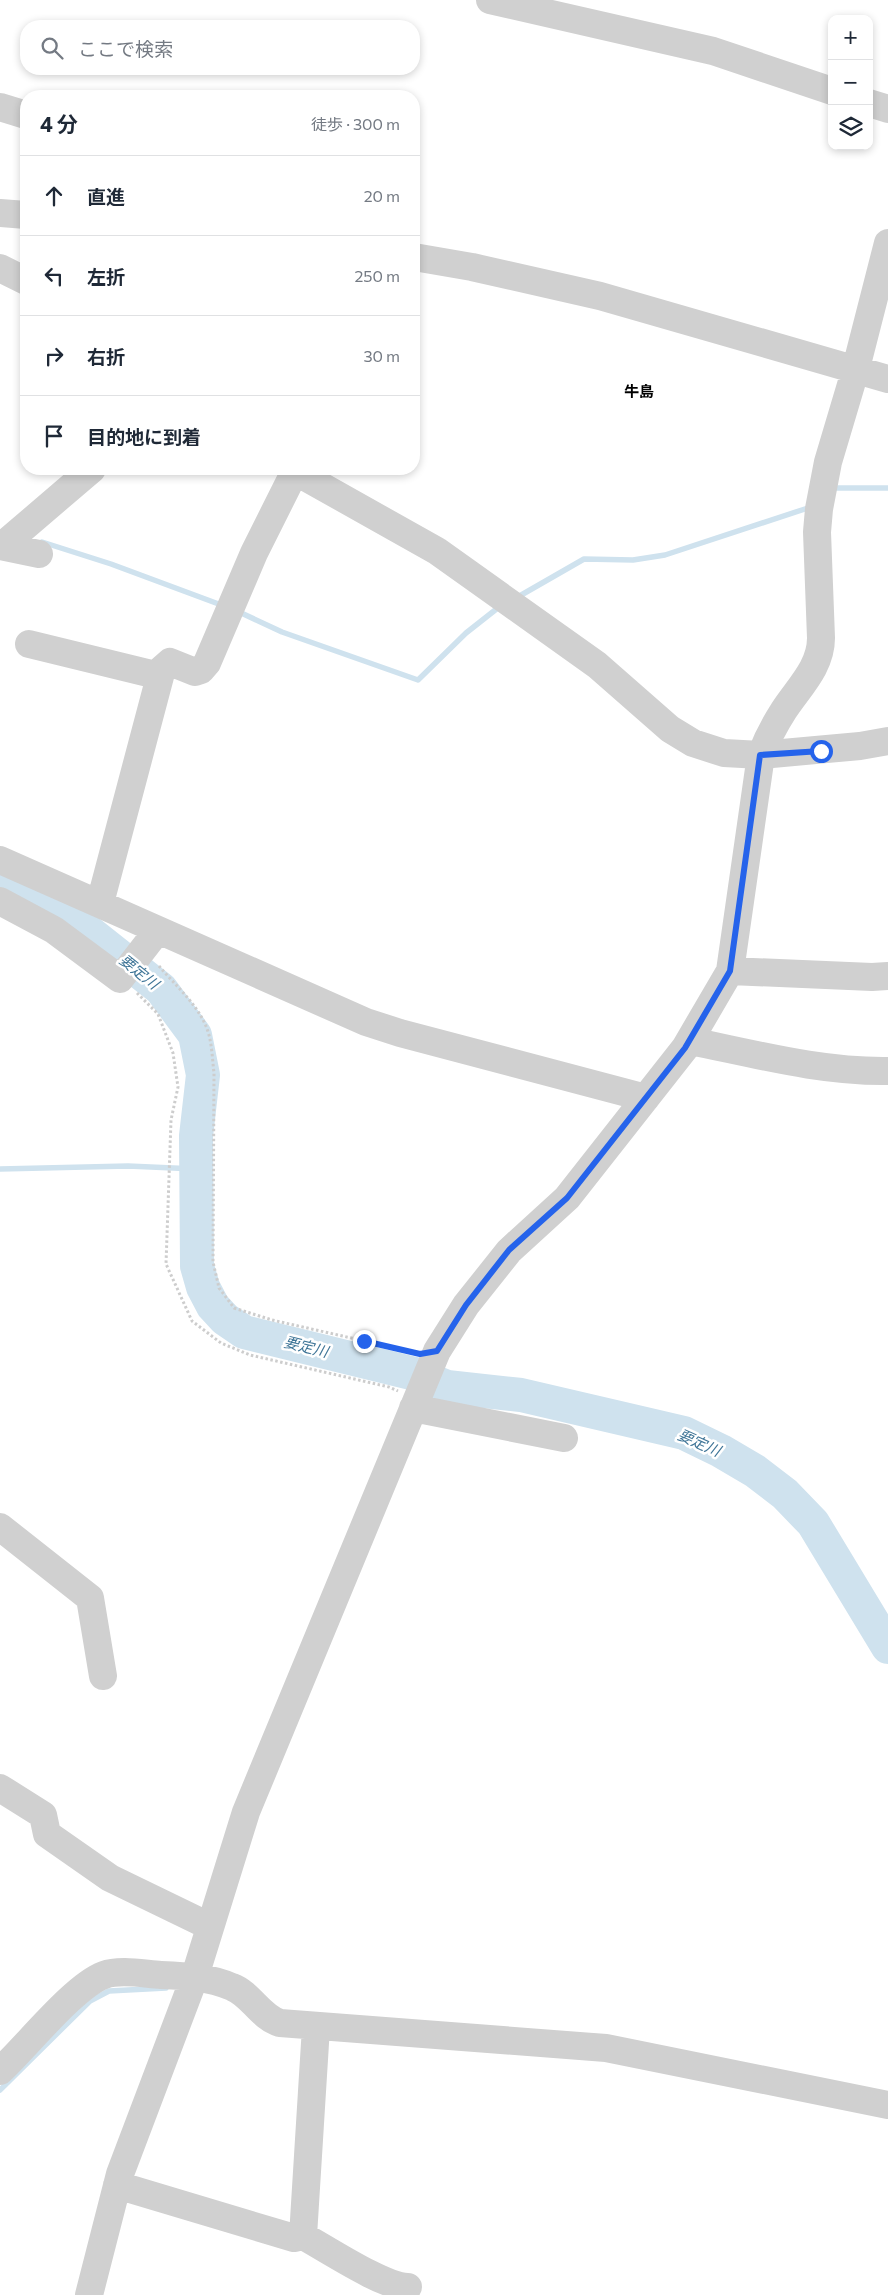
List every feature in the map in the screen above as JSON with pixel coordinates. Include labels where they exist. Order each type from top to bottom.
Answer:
[{"type":"street","points":[[490,0],[713,51],[828,90]]},
{"type":"street","points":[[873,104],[888,109]]},
{"type":"street","points":[[0,107],[20,113]]},
{"type":"street","points":[[0,212],[20,214]]},
{"type":"street","points":[[89,2295],[117,2185],[195,1976],[209,1926],[249,1804],[437,1351],[466,1305],[509,1250],[567,1198],[690,1041],[730,971],[760,755],[773,729],[812,672],[820,654],[817,532],[819,509],[828,462],[856,368],[888,243]]},
{"type":"street","points":[[420,259],[472,267],[600,296],[856,368],[888,379]]},
{"type":"street","points":[[0,268],[20,278]]},
{"type":"street","points":[[1,546],[85,475]]},
{"type":"street","points":[[100,903],[164,665],[170,662],[192,672],[202,670],[207,663],[291,475]]},
{"type":"street","points":[[302,475],[437,551],[597,665],[677,734],[712,750],[760,755],[860,746],[888,741]]},
{"type":"street","points":[[1,546],[39,554]]},
{"type":"street","points":[[29,644],[160,676]]},
{"type":"street","points":[[0,860],[100,903],[137,957]]},
{"type":"street","points":[[0,901],[46,925],[137,957],[400,1033],[646,1098]]},
{"type":"street","points":[[730,971],[872,977],[888,976]]},
{"type":"street","points":[[690,1041],[814,1065],[858,1071],[888,1071]]},
{"type":"street","points":[[416,1401],[564,1438]]},
{"type":"street","points":[[2,1536],[90,1598],[103,1676]]},
{"type":"street","points":[[0,1788],[43,1816],[47,1834],[110,1878],[209,1926]]},
{"type":"street","points":[[0,2071],[84,1986],[105,1975],[126,1973],[195,1976],[235,1988],[275,2022],[316,2027],[606,2048],[888,2105]]},
{"type":"street","points":[[303,2236],[316,2027]]},
{"type":"street","points":[[117,2185],[294,2238],[303,2236],[379,2278],[401,2288],[408,2288]]},
{"type":"path","points":[[137,957],[173,1054],[178,1087],[171,1120],[166,1264],[192,1321],[221,1343],[250,1355],[388,1387],[416,1401]]},
{"type":"path","points":[[137,957],[205,1024],[214,1073],[213,1262],[220,1288],[234,1308],[272,1320],[420,1354],[437,1351]]},
{"type":"waterway","points":[[831,488],[888,488]]},
{"type":"waterway","points":[[516,598],[584,559],[633,560],[665,555],[808,508]]},
{"type":"waterway","points":[[42,542],[111,564],[224,606]]},
{"type":"waterway","points":[[237,611],[282,632],[418,680],[466,633],[499,607]]},
{"type":"waterway","name":"要定川","points":[[0,882],[47,905],[84,928],[161,989],[195,1035],[203,1075],[196,1136],[197,1266],[203,1287],[213,1306],[225,1319],[244,1332],[415,1374],[447,1387],[521,1395],[684,1433],[721,1451],[755,1471],[785,1494],[813,1523],[888,1647]]},
{"type":"waterway","points":[[0,1169],[128,1166],[196,1169]]},
{"type":"waterway","points":[[0,2090],[90,2001],[109,1991],[166,1988]]},
{"type":"district","name":"牛島","points":[[639,392]]},
{"type":"route","points":[[364,1341],[420,1354],[437,1351],[466,1305],[509,1250],[567,1198],[685,1048],[730,971],[760,755],[821,751]]}]
